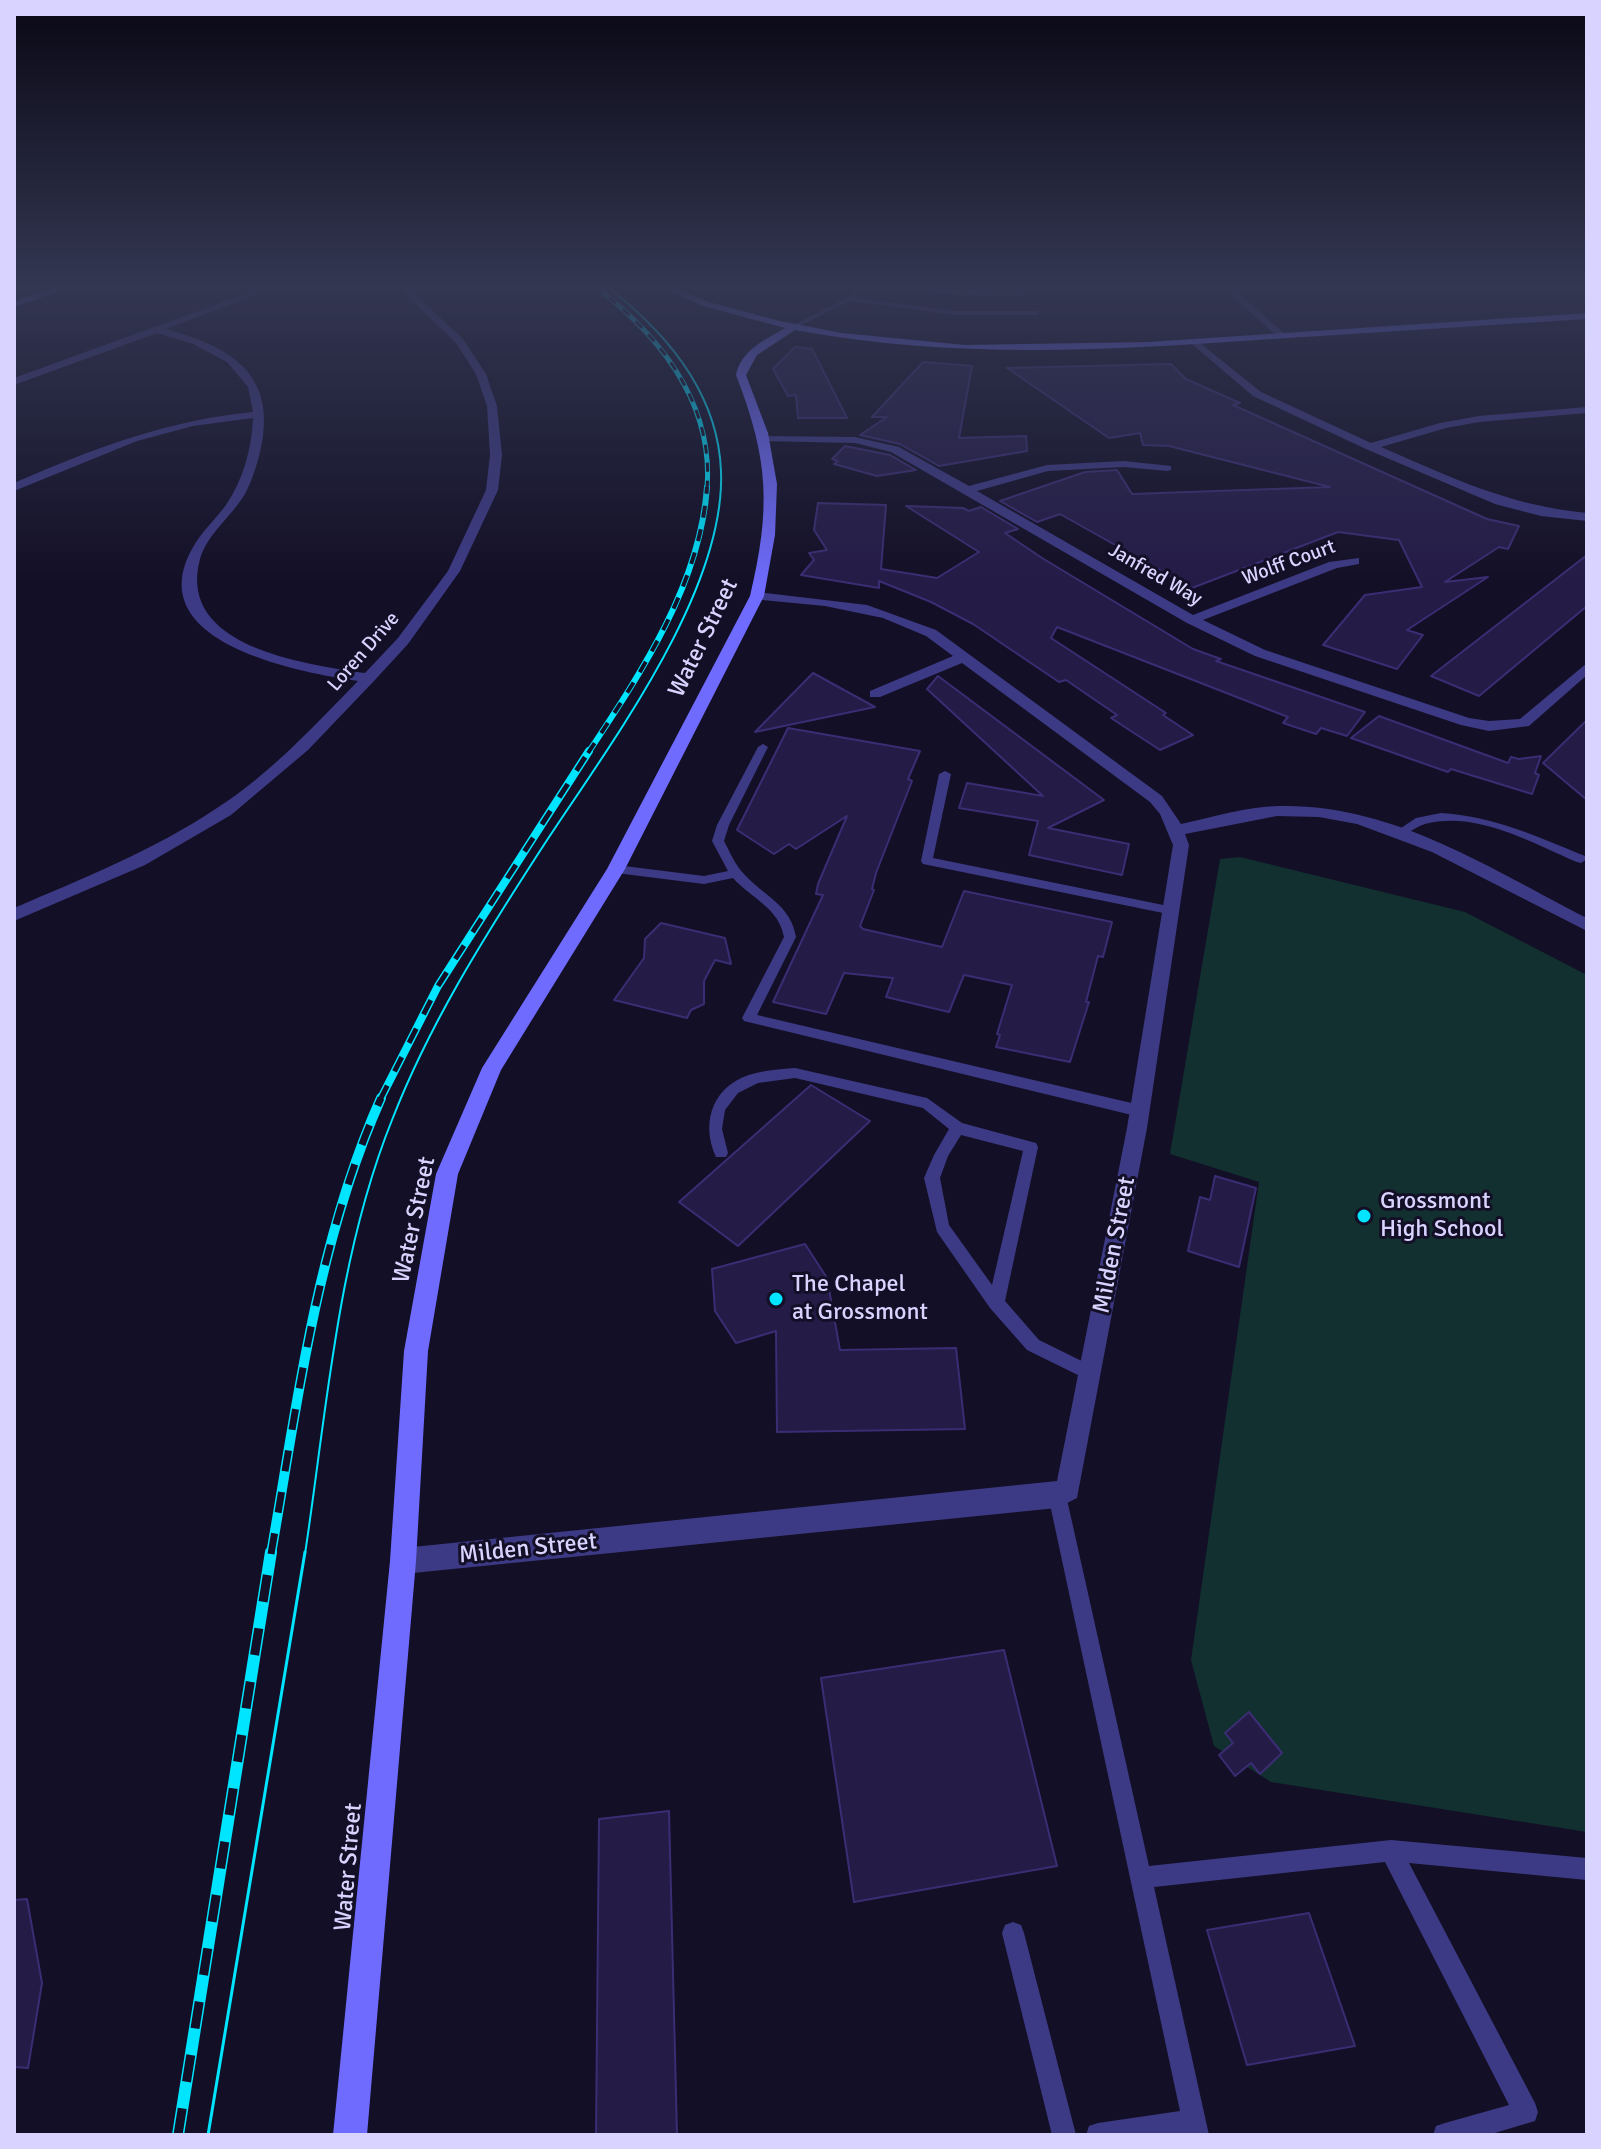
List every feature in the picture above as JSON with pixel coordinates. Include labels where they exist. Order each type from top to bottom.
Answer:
[{"type":"street","points":[[253,386],[260,414],[256,448],[233,503],[207,535],[194,559],[190,584],[197,608],[231,643],[254,653],[302,667],[369,678]]},
{"type":"street","name":"Loren Drive","points":[[20,913],[139,861],[201,827],[303,747],[403,641],[454,571],[492,490],[496,463],[494,415],[485,386]]},
{"type":"street","name":"Water Street","points":[[350,2135],[403,1561],[416,1351],[447,1174],[492,1068],[616,869],[757,596],[769,549],[773,475],[762,422],[746,386]]},
{"type":"street","points":[[1248,386],[1257,394],[1370,447],[1512,506],[1587,517]]},
{"type":"street","points":[[1370,447],[1444,425],[1479,419],[1587,410]]},
{"type":"street","points":[[14,487],[139,434],[184,423],[260,414]]},
{"type":"street","name":"Janfred Way","points":[[766,439],[855,440],[895,449],[1192,620],[1260,653],[1466,722],[1489,726],[1524,723],[1587,667]]},
{"type":"street","points":[[969,490],[1047,468],[1124,464],[1167,468]]},
{"type":"street","name":"Wolff Court","points":[[1192,620],[1334,565],[1354,561]]},
{"type":"street","name":"Milden Street","points":[[403,1561],[1057,1495],[1068,1489],[1140,1111],[1181,845],[1168,813],[1156,799],[931,633],[895,615],[842,603],[757,596]]},
{"type":"street","points":[[875,694],[964,657]]},
{"type":"street","points":[[1175,831],[1260,814],[1297,811],[1342,815],[1401,832],[1587,925]]},
{"type":"street","points":[[14,895],[20,913]]},
{"type":"lane","points":[[763,747],[718,841],[736,873],[776,908],[790,927],[790,937],[749,1018],[1140,1111]]},
{"type":"lane","points":[[945,774],[927,861],[1173,911]]},
{"type":"lane","points":[[1401,832],[1422,820],[1445,817],[1506,829],[1581,859]]},
{"type":"lane","points":[[616,869],[704,880],[736,873]]},
{"type":"lane","points":[[721,1153],[715,1129],[718,1109],[733,1089],[756,1078],[795,1073],[927,1103],[957,1128],[1031,1147],[996,1303]]},
{"type":"lane","points":[[957,1128],[932,1178],[942,1227],[996,1303],[1033,1345],[1090,1373]]},
{"type":"lane","points":[[1057,1495],[1196,2128],[1098,2135]]},
{"type":"lane","points":[[1140,1878],[1391,1851],[1587,1869]]},
{"type":"lane","points":[[1391,1851],[1526,2112],[1445,2135]]},
{"type":"lane","points":[[1013,1933],[1064,2135]]},
{"type":"green space","name":"Grossmont High School","points":[[1240,857],[1465,912],[1587,975],[1587,1832],[1271,1782],[1214,1746],[1191,1660],[1259,1182],[1170,1154],[1220,859]]},
{"type":"building","points":[[783,386],[831,386],[847,418],[798,418],[796,395],[788,396]]},
{"type":"building","points":[[900,386],[968,386],[959,438],[1026,436],[1027,451],[939,466],[900,444],[860,435],[887,417],[872,417]]},
{"type":"building","points":[[1034,386],[1202,386],[1240,403],[1233,405],[1487,519],[1519,526],[1508,549],[1499,547],[1445,582],[1488,577],[1407,630],[1423,635],[1397,669],[1323,645],[1365,595],[1422,587],[1399,540],[1338,532],[1192,588],[1060,514],[1037,522],[1000,501],[1085,472],[1117,470],[1132,494],[1330,487],[1169,446],[1143,445],[1140,433],[1109,438]]},
{"type":"building","points":[[845,446],[890,455],[916,470],[877,476],[834,464],[838,461],[832,459]]},
{"type":"building","points":[[818,503],[886,505],[881,569],[937,578],[979,552],[906,506],[963,508],[969,511],[981,507],[1018,529],[1005,533],[1042,558],[1193,649],[1221,659],[1216,661],[1365,712],[1347,736],[1321,728],[1316,734],[1283,723],[1288,717],[1057,627],[1051,638],[1166,713],[1163,715],[1193,735],[1160,750],[1111,718],[1117,715],[1066,680],[1059,682],[973,624],[931,602],[879,581],[879,588],[801,575],[814,560],[809,553],[827,550],[814,530]]},
{"type":"building","points":[[1587,555],[1587,606],[1479,696],[1431,676]]},
{"type":"building","points":[[813,673],[875,707],[755,732]]},
{"type":"building","points":[[938,676],[1104,800],[1048,828],[1129,844],[1122,875],[1029,855],[1038,821],[959,808],[967,783],[1043,796],[927,689]]},
{"type":"building","points":[[1379,716],[1508,763],[1511,757],[1541,756],[1535,773],[1539,775],[1532,794],[1451,769],[1448,772],[1351,738]]},
{"type":"building","points":[[1587,720],[1587,800],[1543,763]]},
{"type":"building","points":[[788,728],[920,751],[908,779],[912,781],[876,873],[874,890],[860,926],[863,929],[942,947],[964,891],[1112,922],[1103,957],[1098,956],[1086,1002],[1089,1002],[1070,1062],[996,1047],[1012,985],[964,975],[949,1012],[886,997],[893,978],[844,973],[826,1014],[773,1002],[823,895],[816,894],[818,884],[847,816],[796,849],[789,844],[774,854],[737,830]]},
{"type":"building","points":[[661,923],[725,938],[731,964],[715,960],[704,981],[704,1004],[691,1010],[687,1018],[614,1000],[644,958],[645,939]]},
{"type":"building","points":[[811,1085],[870,1121],[738,1246],[679,1202]]},
{"type":"building","points":[[1215,1176],[1256,1188],[1239,1267],[1188,1251],[1200,1197],[1210,1200]]},
{"type":"building","points":[[805,1244],[827,1278],[840,1350],[956,1348],[965,1429],[777,1432],[776,1331],[736,1343],[715,1311],[712,1269]]},
{"type":"building","points":[[1004,1650],[1057,1866],[854,1902],[821,1678]]},
{"type":"building","points":[[1249,1712],[1282,1753],[1260,1774],[1251,1763],[1235,1776],[1219,1755],[1233,1743],[1225,1733]]},
{"type":"building","points":[[669,1811],[677,2135],[596,2135],[599,1819]]},
{"type":"building","points":[[27,1899],[42,1983],[28,2068],[14,2067],[14,1900]]},
{"type":"building","points":[[1309,1913],[1355,2046],[1247,2065],[1207,1930]]},
{"type":"tram line","points":[[305,1554],[346,1279],[373,1172],[392,1120],[423,1050],[477,950],[656,671],[704,569],[717,519],[721,471],[718,442],[697,386]]},
{"type":"tram line","points":[[208,2135],[305,1552]]},
{"type":"railway","points":[[685,386],[702,428],[707,457],[707,487]]},
{"type":"railway","points":[[588,753],[665,627],[693,559],[707,487]]},
{"type":"railway","points":[[381,1098],[438,986],[589,751]]},
{"type":"railway","points":[[271,1554],[301,1380],[325,1265],[359,1153],[381,1098]]},
{"type":"railway","points":[[178,2135],[271,1552]]},
{"type":"place","name":"Grossmont High School","points":[[1364,1216]]},
{"type":"place","name":"The Chapel at Grossmont","points":[[776,1299]]}]
